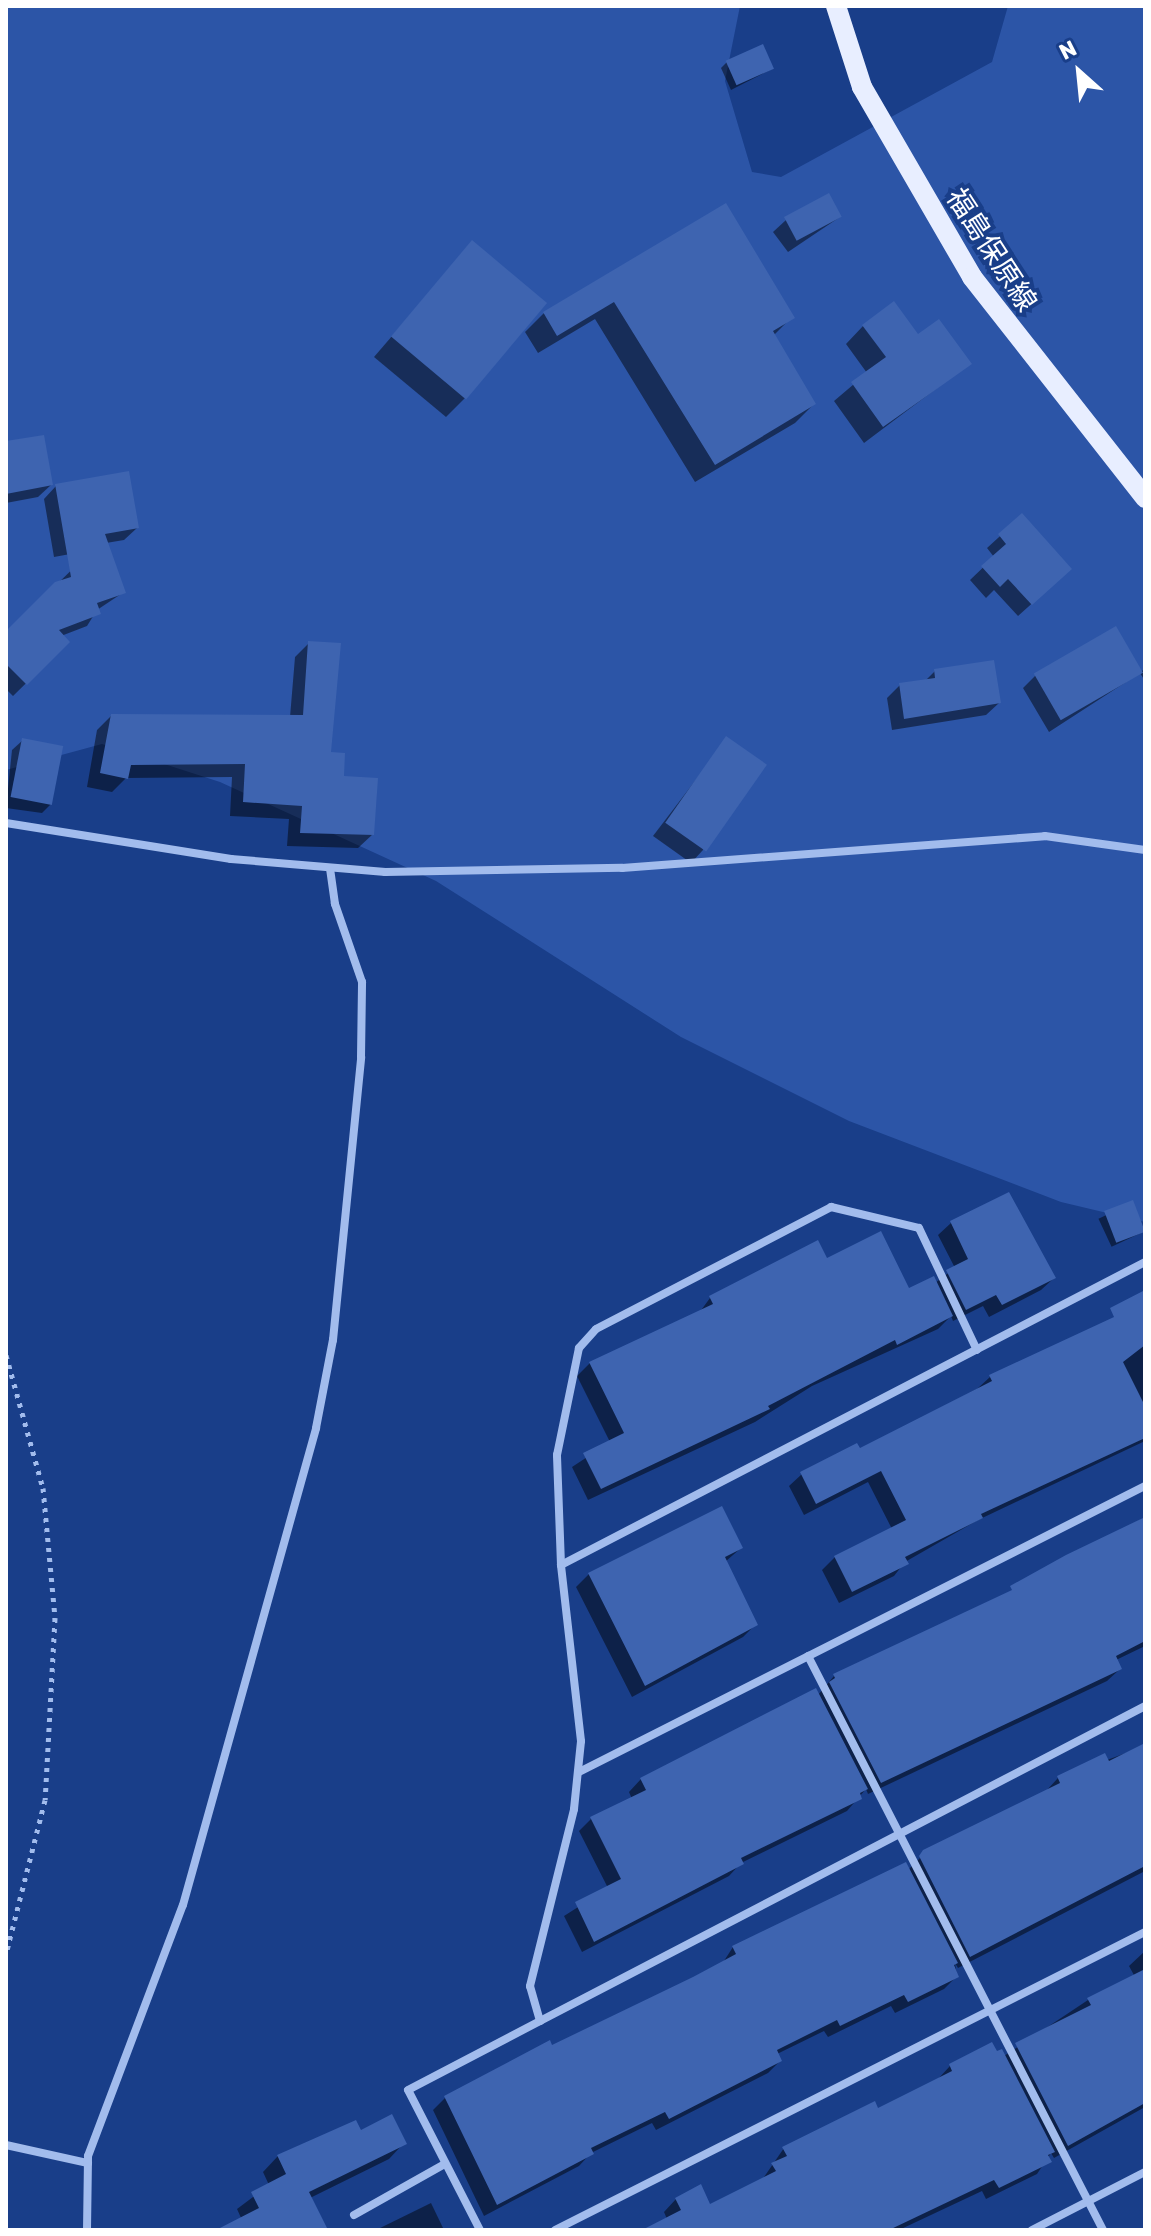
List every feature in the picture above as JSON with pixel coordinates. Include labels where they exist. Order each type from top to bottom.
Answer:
[{"type":"main road","name":"福島保原線","points":[[836,6],[862,87],[972,277],[1145,498]]},
{"type":"street","points":[[6,823],[330,870],[622,868],[1045,836],[1145,850]]},
{"type":"street","points":[[87,2230],[88,2163],[183,1905],[316,1428],[333,1340],[361,1057],[362,982],[335,904],[330,870]]},
{"type":"street","points":[[540,2021],[530,1986],[535,1953],[579,1772],[581,1741],[561,1565],[557,1455],[579,1348],[596,1329],[831,1207],[919,1228],[977,1350]]},
{"type":"street","points":[[561,1565],[1145,1262]]},
{"type":"street","points":[[579,1772],[1145,1486]]},
{"type":"street","points":[[808,1656],[1103,2230]]},
{"type":"street","points":[[480,2230],[408,2090],[1145,1706]]},
{"type":"street","points":[[555,2230],[991,2013],[1145,1932]]},
{"type":"street","points":[[6,2145],[88,2163]]},
{"type":"street","points":[[354,2215],[445,2164]]},
{"type":"street","points":[[1032,2230],[1145,2172]]},
{"type":"path","points":[[6,1355],[43,1488],[55,1618],[45,1800],[6,1954]]},
{"type":"shaded area","points":[[6,6],[740,6],[725,81],[752,172],[781,177],[992,62],[1008,6],[1145,6],[1145,1222],[1061,1202],[849,1121],[681,1037],[436,881],[220,782],[102,744],[6,770]]},
{"type":"building","points":[[763,44],[774,69],[737,85],[726,61]]},
{"type":"building","points":[[829,193],[842,217],[797,241],[784,217]]},
{"type":"building","points":[[726,203],[795,318],[773,331],[816,404],[715,465],[614,302],[557,336],[543,312]]},
{"type":"building","points":[[472,240],[547,303],[466,400],[391,337]]},
{"type":"building","points":[[894,301],[918,334],[939,319],[972,364],[883,427],[851,382],[886,357],[862,325]]},
{"type":"building","points":[[44,435],[53,485],[6,494],[6,441]]},
{"type":"building","points":[[129,471],[139,528],[105,534],[126,593],[97,603],[101,614],[59,630],[70,642],[27,685],[6,664],[6,631],[55,582],[71,577],[55,484]]},
{"type":"building","points":[[1022,513],[1072,569],[1032,605],[1008,579],[1000,587],[981,566],[1006,544],[998,534]]},
{"type":"building","points":[[1116,626],[1143,673],[1061,720],[1034,674]]},
{"type":"building","points":[[308,641],[341,643],[331,752],[345,753],[344,776],[378,778],[374,835],[300,833],[302,806],[243,802],[245,764],[131,765],[128,779],[100,773],[111,714],[303,715]]},
{"type":"building","points":[[994,660],[1001,703],[904,719],[899,683],[935,678],[934,669]]},
{"type":"building","points":[[726,736],[767,765],[706,852],[665,823]]},
{"type":"building","points":[[22,738],[63,746],[52,805],[11,797]]},
{"type":"building","points":[[1009,1192],[1056,1278],[1002,1305],[996,1295],[966,1310],[946,1270],[968,1259],[950,1221]]},
{"type":"building","points":[[1133,1200],[1145,1232],[1116,1243],[1104,1211]]},
{"type":"building","points":[[881,1231],[909,1288],[934,1276],[953,1316],[897,1345],[895,1340],[768,1406],[770,1409],[601,1489],[583,1453],[624,1433],[589,1362],[713,1304],[709,1296],[818,1240],[827,1258]]},
{"type":"building","points":[[1145,1290],[1145,1345],[1123,1362],[1145,1406],[1145,1438],[981,1514],[983,1518],[905,1557],[909,1564],[852,1592],[834,1556],[906,1520],[881,1471],[816,1504],[800,1472],[857,1443],[860,1448],[992,1381],[989,1375],[1114,1317],[1110,1308]]},
{"type":"building","points":[[722,1506],[743,1548],[725,1557],[758,1625],[645,1686],[588,1573]]},
{"type":"building","points":[[1145,1517],[1145,1641],[1116,1656],[1122,1669],[881,1783],[829,1682],[835,1678],[833,1674],[1012,1590],[1010,1586],[1066,1555]]},
{"type":"building","points":[[816,1688],[868,1789],[860,1793],[862,1799],[741,1858],[744,1864],[594,1942],[575,1902],[621,1879],[590,1817],[646,1790],[640,1778]]},
{"type":"building","points":[[1145,1743],[1145,1866],[970,1957],[919,1856],[923,1850],[1060,1783],[1057,1776],[1105,1753],[1109,1761]]},
{"type":"building","points":[[906,1862],[958,1963],[954,1965],[959,1977],[908,2002],[904,1995],[840,2026],[837,2020],[777,2050],[782,2061],[669,2119],[665,2112],[591,2148],[594,2154],[497,2205],[444,2096],[550,2040],[552,2045],[693,1977],[736,1954],[732,1946]]},
{"type":"building","points":[[1145,1969],[1145,2103],[1068,2146],[1015,2043],[1091,2005],[1087,1998]]},
{"type":"building","points":[[992,2042],[997,2051],[1002,2049],[1055,2152],[1048,2155],[1052,2162],[999,2188],[994,2180],[889,2230],[642,2230],[681,2210],[675,2198],[701,2184],[710,2204],[776,2171],[771,2163],[787,2156],[782,2147],[875,2101],[878,2108],[952,2071],[949,2064]]},
{"type":"building","points":[[392,2114],[407,2144],[309,2192],[328,2230],[216,2230],[259,2208],[251,2192],[286,2174],[277,2155],[356,2120],[361,2130]]}]
